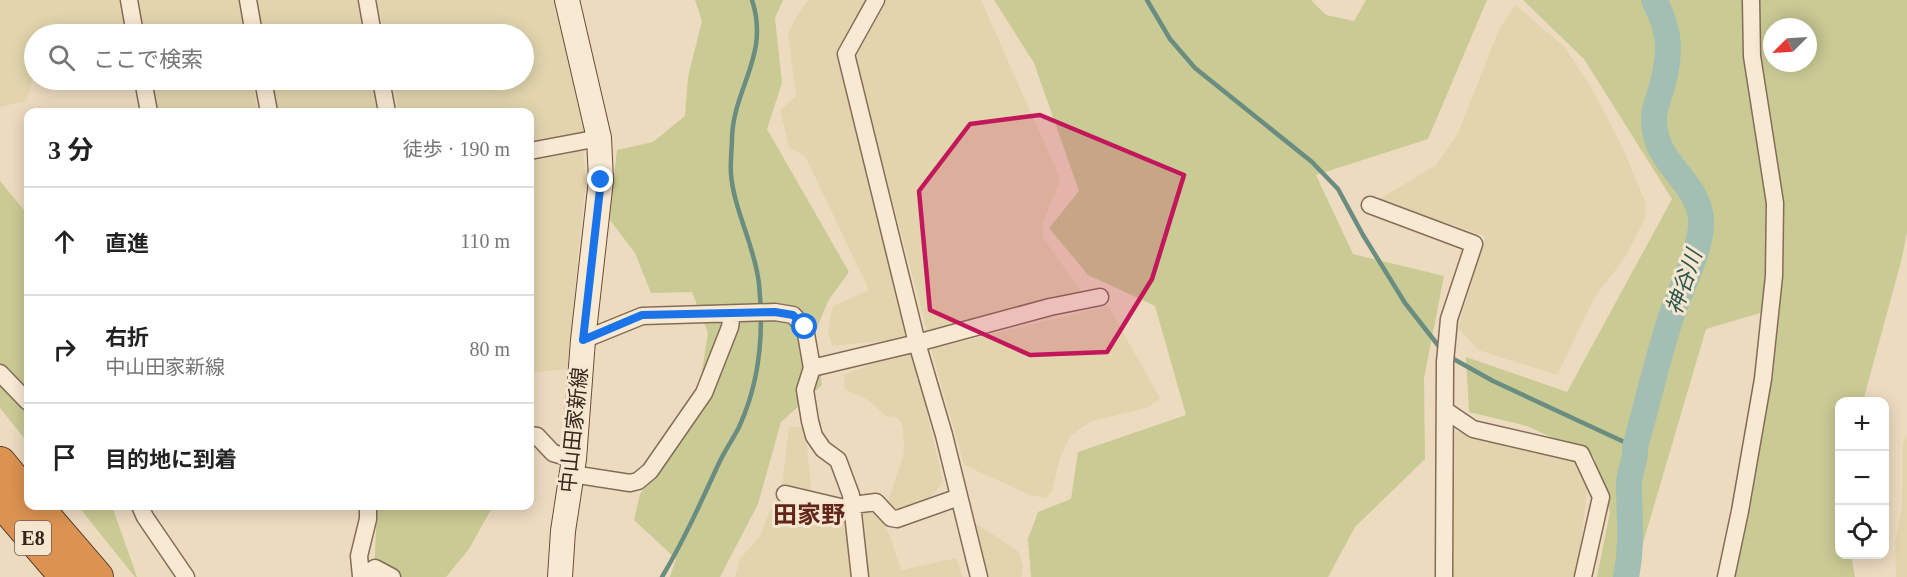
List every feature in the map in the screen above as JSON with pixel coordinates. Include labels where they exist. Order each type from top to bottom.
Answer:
[{"type":"highway","name":"E8","points":[[0,463],[24,492]]},
{"type":"highway","name":"E8","points":[[0,500],[66,577]]},
{"type":"highway","name":"E8","points":[[39,510],[98,577]]},
{"type":"main road","name":"中山田家新線","points":[[560,577],[562,531],[573,466],[583,340],[601,180],[599,138],[567,0]]},
{"type":"street","points":[[129,0],[133,24]]},
{"type":"street","points":[[248,0],[252,24]]},
{"type":"street","points":[[367,0],[371,24]]},
{"type":"street","points":[[876,0],[846,54],[917,343],[944,435],[979,577]]},
{"type":"street","points":[[1726,577],[1763,379],[1774,276],[1775,204],[1752,56],[1751,0]]},
{"type":"street","points":[[145,90],[148,108]]},
{"type":"street","points":[[265,90],[268,108]]},
{"type":"street","points":[[383,90],[386,108]]},
{"type":"street","points":[[534,150],[599,138]]},
{"type":"street","points":[[1370,206],[1474,244],[1449,319],[1444,362],[1444,577]]},
{"type":"street","points":[[812,368],[917,343],[1050,307],[1100,297]]},
{"type":"street","points":[[583,340],[642,315],[775,312],[793,315],[805,327],[812,368],[806,390],[814,436],[823,449],[838,460],[851,495],[860,577]]},
{"type":"street","points":[[534,436],[553,453],[573,466],[630,483],[638,481],[650,471],[704,393],[730,327],[732,314]]},
{"type":"street","points":[[0,373],[24,398]]},
{"type":"street","points":[[1445,410],[1473,429],[1581,454],[1601,497],[1583,577]]},
{"type":"street","points":[[785,494],[853,507],[876,502],[891,518],[897,519],[959,496]]},
{"type":"street","points":[[140,510],[186,577]]},
{"type":"street","points":[[368,510],[359,556],[361,576],[375,568],[392,577]]},
{"type":"highlighted area","points":[[1040,115],[1184,175],[1152,279],[1107,352],[1030,355],[930,310],[919,191],[970,124]]},
{"type":"shaded area","points":[[0,0],[121,0],[125,24],[24,24],[24,90],[30,90],[26,101],[0,107]]},
{"type":"shaded area","points":[[137,0],[239,0],[243,24],[142,24]]},
{"type":"shaded area","points":[[256,0],[357,0],[361,24],[261,24]]},
{"type":"shaded area","points":[[377,0],[554,0],[587,128],[584,134],[534,144],[534,108],[398,108],[395,90],[534,90],[534,24],[382,24]]},
{"type":"shaded area","points":[[808,0],[866,0],[840,51],[906,336],[890,340],[832,346],[828,330],[833,306],[869,290],[805,156],[789,148],[780,110],[796,96],[788,34]]},
{"type":"shaded area","points":[[882,0],[981,0],[1059,176],[1059,184],[1043,222],[1043,238],[1082,292],[927,330],[853,54]]},
{"type":"shaded area","points":[[1515,5],[1565,47],[1592,89],[1621,144],[1646,203],[1645,219],[1624,259],[1595,297],[1557,375],[1478,350],[1458,328],[1485,236],[1378,200],[1436,165],[1458,133],[1499,29]]},
{"type":"shaded area","points":[[154,90],[254,90],[257,108],[158,108]]},
{"type":"shaded area","points":[[274,90],[373,90],[376,108],[277,108]]},
{"type":"shaded area","points":[[583,151],[586,179],[567,369],[534,373],[534,160]]},
{"type":"shaded area","points":[[1108,306],[1160,398],[1147,408],[1092,421],[1070,436],[1060,458],[1052,491],[1046,498],[1030,495],[964,465],[931,349]]},
{"type":"shaded area","points":[[899,353],[913,354],[943,481],[935,493],[903,517],[888,502],[904,452],[903,427],[898,418],[886,416],[868,400],[845,390],[844,375]]},
{"type":"shaded area","points":[[789,427],[805,427],[813,506],[845,513],[851,577],[735,577],[740,559],[760,536],[769,513],[781,493]]},
{"type":"shaded area","points":[[1455,431],[1577,461],[1587,491],[1577,577],[1453,577]]},
{"type":"shaded area","points":[[1907,434],[1907,577],[1896,577],[1895,543],[1902,507],[1903,444]]},
{"type":"shaded area","points":[[861,512],[874,512],[882,520],[901,570],[956,558],[963,577],[867,577]]},
{"type":"shaded area","points":[[974,522],[1019,552],[1023,567],[1021,577],[987,577]]},
{"type":"green space","points":[[695,0],[783,0],[775,18],[782,83],[767,129],[849,272],[828,301],[815,333],[822,385],[781,422],[758,504],[720,577],[670,577],[676,559],[634,520],[640,494],[689,429],[708,333],[692,292],[651,293],[635,253],[609,219],[617,150],[653,142],[685,116],[688,77],[702,21]]},
{"type":"green space","points":[[994,0],[1311,0],[1326,15],[1354,21],[1366,0],[1487,0],[1428,139],[1316,175],[1353,254],[1444,276],[1424,378],[1425,459],[1355,527],[1328,577],[1031,577],[1028,539],[1038,512],[1071,499],[1078,452],[1186,415],[1155,306],[1088,275],[1049,228],[1079,191],[1034,63]]},
{"type":"green space","points":[[1523,0],[1907,0],[1907,232],[1864,397],[1835,397],[1835,559],[1852,559],[1855,577],[1735,577],[1757,463],[1780,307],[1706,329],[1633,577],[1597,577],[1610,512],[1594,457],[1527,426],[1469,412],[1466,357],[1567,392],[1672,199],[1584,59]]},
{"type":"green space","points":[[0,181],[24,210],[24,438],[0,408]]},
{"type":"green space","points":[[81,510],[113,510],[137,577]]},
{"type":"green space","points":[[377,510],[491,510],[469,549],[446,577],[374,577]]},
{"type":"waterway","points":[[662,577],[685,535],[721,458],[739,427],[752,393],[759,357],[761,321],[757,270],[736,201],[731,169],[734,119],[750,70],[757,38],[752,0]]},
{"type":"waterway","points":[[1147,0],[1170,39],[1195,68],[1312,162],[1338,189],[1405,303],[1441,349]]},
{"type":"waterway","name":"神谷川","points":[[1626,577],[1630,541],[1629,484],[1635,447],[1673,311],[1691,265],[1701,229],[1698,205],[1684,181],[1667,160],[1656,134],[1654,114],[1665,75],[1668,42],[1664,22],[1654,0]]},
{"type":"waterway","points":[[1450,357],[1493,381],[1635,447]]},
{"type":"district","name":"田家野","points":[[809,515]]},
{"type":"route","points":[[601,180],[583,340],[642,315],[775,312],[793,315],[805,327]]}]
